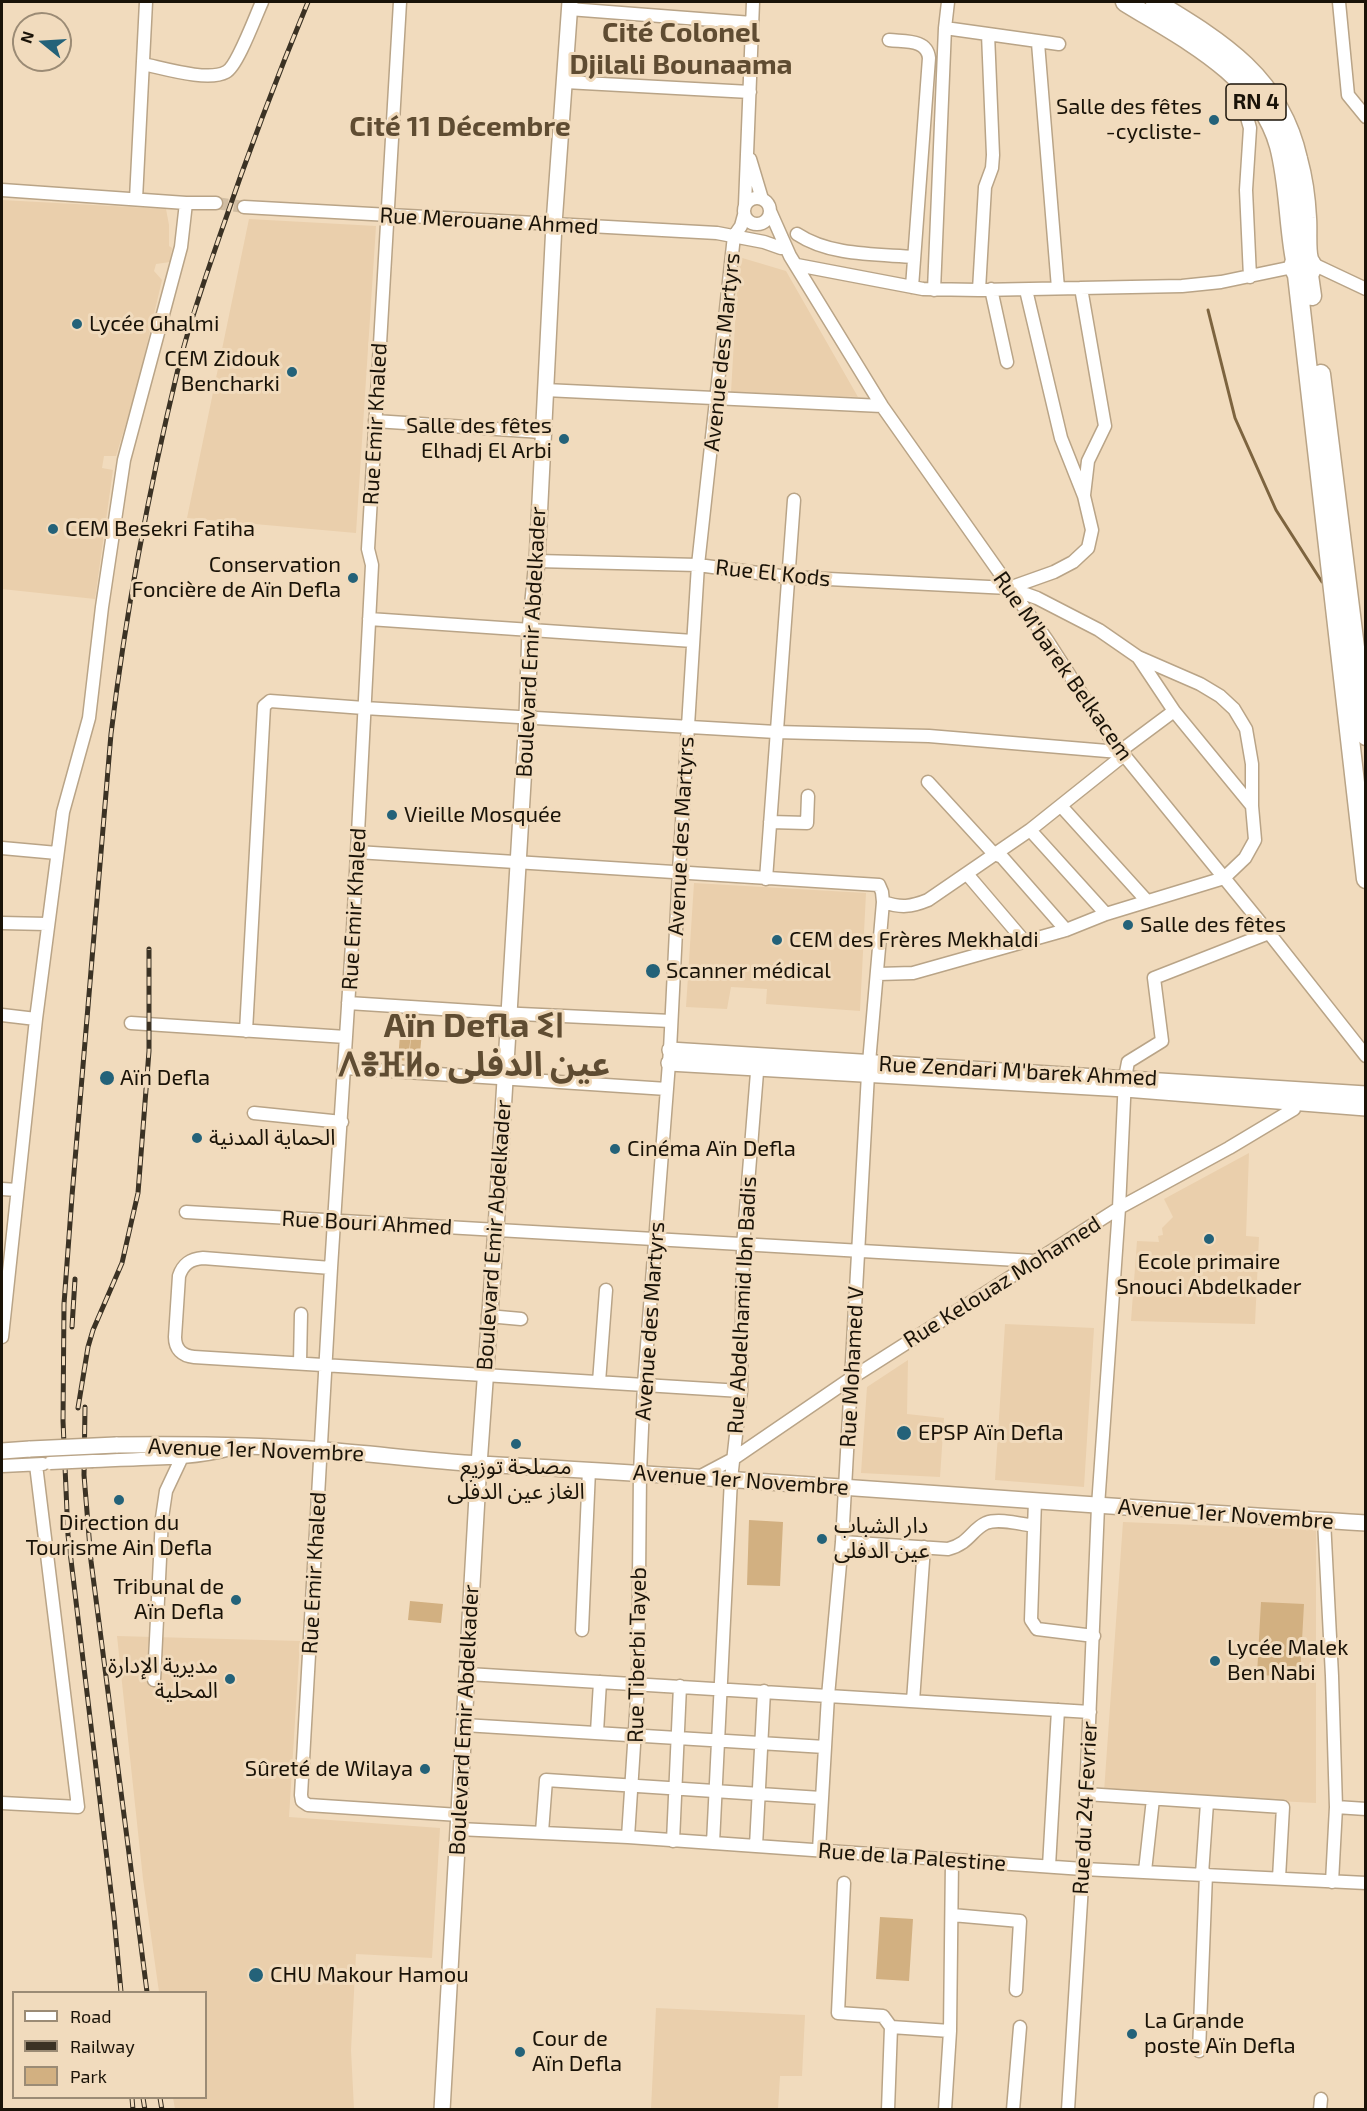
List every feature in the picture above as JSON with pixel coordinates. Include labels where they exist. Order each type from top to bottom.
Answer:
[{"type":"highway","name":"RN 4","points":[[1125,2],[1207,54],[1236,78],[1261,110],[1278,144],[1303,267],[1358,623],[1365,736]]},
{"type":"highway","name":"RN 4","points":[[1155,2],[1228,49],[1249,68],[1275,103],[1292,138],[1299,159],[1307,213],[1303,267],[1365,879]]},
{"type":"main road","name":"Boulevard Emir Abdelkader","points":[[442,2109],[479,1464],[496,1229],[527,716],[530,630],[537,561],[544,390],[569,5]]},
{"type":"main road","points":[[669,1056],[1294,1096],[1365,1108]]},
{"type":"main road","points":[[1294,1096],[1365,1094]]},
{"type":"main road","name":"Avenue 1er Novembre","points":[[2,1451],[187,1444],[322,1450],[479,1464],[846,1486],[1098,1506],[1365,1523]]},
{"type":"street","points":[[136,198],[146,2]]},
{"type":"street","points":[[143,64],[212,76],[228,72],[236,62],[262,2]]},
{"type":"street","points":[[747,143],[755,182],[770,211],[768,219],[760,224],[749,223],[744,210],[753,2]]},
{"type":"street","points":[[934,290],[948,2]]},
{"type":"street","points":[[1339,2],[1348,95],[1365,117]]},
{"type":"street","name":"Rue Emir Khaled","points":[[401,3],[375,421],[368,549],[372,565],[357,852],[342,1122],[331,1268],[302,1801],[308,1805],[459,1822]]},
{"type":"street","points":[[569,5],[752,22]]},
{"type":"street","points":[[945,28],[1038,43],[1059,44]]},
{"type":"street","points":[[988,34],[993,155],[992,168],[985,187],[985,290],[1006,362]]},
{"type":"street","points":[[889,40],[923,45],[928,50],[929,58],[912,287]]},
{"type":"street","points":[[1038,43],[1058,288]]},
{"type":"street","points":[[1236,78],[1250,128],[1246,190],[1250,277]]},
{"type":"street","points":[[565,82],[750,92]]},
{"type":"street","points":[[2,190],[186,203],[216,203]]},
{"type":"street","points":[[744,210],[752,199],[762,199]]},
{"type":"street","points":[[2,1337],[5,1258],[17,1190],[57,853],[66,800],[89,718],[102,607],[124,460],[181,247],[186,203]]},
{"type":"street","name":"Rue Merouane Ahmed","points":[[244,207],[734,236],[789,256],[912,287],[934,290],[1182,286],[1221,282],[1303,267]]},
{"type":"street","name":"Avenue des Martyrs","points":[[640,1473],[644,1384],[667,1089],[687,727],[699,565],[734,236],[741,226],[744,210]]},
{"type":"street","name":"Rue M'barek Belkacem","points":[[770,211],[789,256],[882,406],[1047,640],[1121,754],[1269,933],[1365,1056]]},
{"type":"street","name":"Avenue des Martyrs","points":[[734,236],[760,224]]},
{"type":"street","name":"Rue M'barek Belkacem","points":[[760,224],[789,256]]},
{"type":"street","points":[[797,234],[822,246],[844,251],[914,257]]},
{"type":"street","points":[[1303,267],[1365,290]]},
{"type":"street","points":[[1081,288],[1105,426],[1088,461],[1084,496]]},
{"type":"street","points":[[1009,588],[1054,572],[1073,562],[1088,548],[1092,530],[1084,496],[1060,438],[1026,290]]},
{"type":"street","points":[[544,390],[882,406]]},
{"type":"street","points":[[375,421],[542,432]]},
{"type":"street","points":[[357,852],[679,871],[766,879],[794,500]]},
{"type":"street","name":"Rue El Kods","points":[[537,561],[699,565],[788,577],[1009,588]]},
{"type":"street","points":[[878,974],[913,973],[1025,942],[1066,930],[1106,914],[1224,878],[1245,858],[1255,840],[1252,764],[1246,729],[1234,709],[1220,696],[1200,684],[1138,657],[1099,630],[1037,598],[1009,588]]},
{"type":"street","points":[[369,619],[693,641]]},
{"type":"street","points":[[1138,657],[1174,711],[1252,806]]},
{"type":"street","points":[[246,1031],[264,706],[270,701],[776,732],[929,736],[1121,754]]},
{"type":"street","points":[[883,902],[910,907],[928,900],[1030,830],[1174,711]]},
{"type":"street","points":[[928,782],[994,854],[1002,857],[1066,930]]},
{"type":"street","points":[[770,822],[807,823],[808,795]]},
{"type":"street","points":[[1060,806],[1147,901]]},
{"type":"street","points":[[1030,830],[1106,914]]},
{"type":"street","points":[[2,848],[57,853]]},
{"type":"street","points":[[967,874],[1025,942]]},
{"type":"street","name":"Rue Mohamed V","points":[[766,879],[879,885],[883,902],[869,1068],[850,1379],[846,1486],[828,1696],[819,1850]]},
{"type":"street","points":[[2,923],[47,924]]},
{"type":"street","points":[[1125,1084],[1128,1062],[1162,1041],[1154,978],[1269,933]]},
{"type":"street","points":[[348,1003],[508,1014],[671,1021]]},
{"type":"street","points":[[2,1015],[36,1019]]},
{"type":"street","points":[[131,1023],[346,1038]]},
{"type":"street","name":"Rue Abdelhamid Ibn Badis","points":[[713,1844],[731,1479],[741,1391],[743,1245],[757,1061]]},
{"type":"street","points":[[345,1068],[667,1089]]},
{"type":"street","name":"Rue du 24 Fevrier","points":[[1068,2109],[1083,1869],[1098,1506],[1119,1208],[1125,1084]]},
{"type":"street","name":"Rue Kelouaz Mohamed","points":[[699,1477],[733,1459],[850,1379],[1119,1208],[1229,1148],[1294,1109],[1294,1096]]},
{"type":"street","points":[[254,1113],[342,1122]]},
{"type":"street","points":[[2,1189],[17,1190]]},
{"type":"street","name":"Rue Bouri Ahmed","points":[[186,1212],[1035,1261]]},
{"type":"street","points":[[331,1268],[196,1259],[185,1264],[179,1275],[175,1341],[181,1353],[189,1357],[741,1391]]},
{"type":"street","points":[[598,1382],[606,1290]]},
{"type":"street","points":[[300,1363],[301,1314]]},
{"type":"street","points":[[488,1317],[521,1319]]},
{"type":"street","points":[[2,1466],[182,1457],[211,1454],[244,1446]]},
{"type":"street","points":[[154,1680],[162,1518],[166,1491],[182,1457]]},
{"type":"street","points":[[2,1803],[78,1808],[36,1465]]},
{"type":"street","points":[[582,1630],[589,1470]]},
{"type":"street","name":"Rue Tiberbi Tayeb","points":[[628,1837],[638,1684],[640,1473]]},
{"type":"street","points":[[1035,1500],[1031,1620],[1037,1629],[1094,1636]]},
{"type":"street","points":[[1324,1520],[1336,1807],[1332,1882]]},
{"type":"street","points":[[842,1542],[948,1549],[960,1546],[986,1523],[1034,1526]]},
{"type":"street","points":[[913,1701],[924,1547]]},
{"type":"street","points":[[468,1674],[1090,1712]]},
{"type":"street","points":[[597,1732],[600,1682]]},
{"type":"street","points":[[673,1841],[680,1686]]},
{"type":"street","points":[[756,1846],[764,1691]]},
{"type":"street","points":[[1049,1866],[1058,1710]]},
{"type":"street","points":[[464,1725],[825,1748]]},
{"type":"street","points":[[543,1832],[546,1780],[821,1798]]},
{"type":"street","points":[[1086,1794],[1283,1807],[1279,1878]]},
{"type":"street","points":[[1145,1871],[1153,1799]]},
{"type":"street","points":[[1199,2051],[1207,1803]]},
{"type":"street","points":[[1336,1807],[1365,1809]]},
{"type":"street","name":"Rue de la Palestine","points":[[459,1822],[543,1832],[1083,1869],[1365,1883]]},
{"type":"street","points":[[945,2109],[950,2031],[952,1860]]},
{"type":"street","points":[[844,1883],[838,2013],[883,2016],[891,2027],[888,2109]]},
{"type":"street","points":[[952,1915],[1020,1921],[1016,1990]]},
{"type":"street","points":[[891,2027],[950,2031]]},
{"type":"street","points":[[1013,2109],[1020,2027]]},
{"type":"shaded area","points":[[2,200],[166,209],[169,246],[172,248],[170,262],[156,264],[154,271],[162,280],[137,387],[116,456],[104,456],[102,468],[113,470],[95,599],[2,589]]},
{"type":"shaded area","name":"CEM Zidouk Bencharki","points":[[249,219],[376,226],[356,533],[187,518]]},
{"type":"shaded area","points":[[739,257],[786,271],[858,397],[731,392]]},
{"type":"shaded area","name":"CEM des Frères Mekhaldi","points":[[694,883],[866,893],[860,1011],[766,1004],[767,989],[731,987],[727,1009],[686,1007]]},
{"type":"shaded area","name":"Ecole primaire Snouci Abdelkader","points":[[1249,1153],[1246,1236],[1259,1237],[1255,1324],[1131,1321],[1137,1241],[1159,1242],[1158,1236],[1163,1235],[1162,1228],[1173,1217],[1164,1199]]},
{"type":"shaded area","points":[[1005,1324],[1094,1328],[1084,1487],[995,1480]]},
{"type":"shaded area","name":"EPSP Aïn Defla","points":[[908,1360],[907,1414],[944,1418],[940,1477],[861,1473],[867,1387]]},
{"type":"shaded area","name":"Lycée Malek Ben Nabi","points":[[1123,1522],[1316,1530],[1316,1803],[1104,1792]]},
{"type":"shaded area","name":"CHU Makour Hamou","points":[[117,1636],[300,1641],[289,1817],[440,1828],[432,1958],[356,1954],[351,2050],[354,2109],[175,2109],[173,2099],[207,2099],[207,1991],[159,1991],[143,1879]]},
{"type":"shaded area","points":[[656,2008],[805,2015],[802,2076],[780,2076],[778,2109],[651,2109]]},
{"type":"green space","points":[[401,1022],[423,1023],[419,1062],[409,1061],[412,1024],[408,1061],[398,1060]]},
{"type":"green space","points":[[749,1520],[783,1522],[780,1586],[747,1585]]},
{"type":"green space","points":[[410,1601],[443,1604],[441,1623],[408,1620]]},
{"type":"green space","points":[[1261,1602],[1304,1604],[1300,1677],[1257,1675]]},
{"type":"green space","points":[[880,1917],[913,1919],[909,1981],[876,1979]]},
{"type":"waterway","points":[[1208,310],[1235,418],[1276,510],[1322,582]]},
{"type":"tunnel","points":[[216,203],[244,207]]},
{"type":"railway","points":[[121,1991],[68,1535],[63,1421],[64,1304],[111,734],[139,550],[182,352],[241,176],[308,2]]},
{"type":"railway","points":[[78,1408],[88,1347],[122,1263],[138,1193],[149,1051],[149,949]]},
{"type":"railway","points":[[72,1327],[75,1279]]},
{"type":"railway","points":[[85,1407],[84,1475],[91,1561],[147,1991]]},
{"type":"railway","points":[[132,2099],[133,2110]]},
{"type":"railway","points":[[143,2099],[145,2110]]},
{"type":"railway","points":[[160,2099],[162,2110]]},
{"type":"place","name":"Salle des fêtes -cycliste-","points":[[1214,120]]},
{"type":"place","name":"Lycée Ghalmi","points":[[77,324]]},
{"type":"place","name":"CEM Zidouk Bencharki","points":[[292,372]]},
{"type":"place","name":"Salle des fêtes Elhadj El Arbi","points":[[564,439]]},
{"type":"place","name":"CEM Besekri Fatiha","points":[[53,529]]},
{"type":"place","name":"Conservation Foncière de Aïn Defla","points":[[353,578]]},
{"type":"place","name":"Vieille Mosquée","points":[[392,815]]},
{"type":"place","name":"Salle des fêtes","points":[[1128,925]]},
{"type":"place","name":"CEM des Frères Mekhaldi","points":[[777,940]]},
{"type":"place","name":"Scanner médical","points":[[653,971]]},
{"type":"place","name":"Aïn Defla","points":[[107,1078]]},
{"type":"place","name":"الحماية المدنية","points":[[197,1138]]},
{"type":"place","name":"Cinéma Aïn Defla","points":[[615,1149]]},
{"type":"place","name":"Ecole primaire Snouci Abdelkader","points":[[1209,1239]]},
{"type":"place","name":"EPSP Aïn Defla","points":[[904,1433]]},
{"type":"place","name":"مصلحة توزيع الغاز عين الدفلى","points":[[516,1444]]},
{"type":"place","name":"Direction du Tourisme Ain Defla","points":[[119,1500]]},
{"type":"place","name":"دار الشباب عين الدفلى","points":[[822,1539]]},
{"type":"place","name":"Tribunal de Aïn Defla","points":[[236,1600]]},
{"type":"place","name":"Lycée Malek Ben Nabi","points":[[1215,1661]]},
{"type":"place","name":"مديرية الإدارة المحلية","points":[[230,1679]]},
{"type":"place","name":"Sûreté de Wilaya","points":[[425,1769]]},
{"type":"place","name":"CHU Makour Hamou","points":[[256,1975]]},
{"type":"place","name":"La Grande poste Aïn Defla","points":[[1132,2034]]},
{"type":"place","name":"Cour de Aïn Defla","points":[[520,2052]]},
{"type":"district","name":"Cité Colonel Djilali Bounaama","points":[[681,49]]},
{"type":"district","name":"Cité 11 Décembre","points":[[460,127]]},
{"type":"district","name":"Aïn Defla ⵉⵏ ⴷⴻⴼⵍⴰ عين الدفلى","points":[[474,1046]]}]
